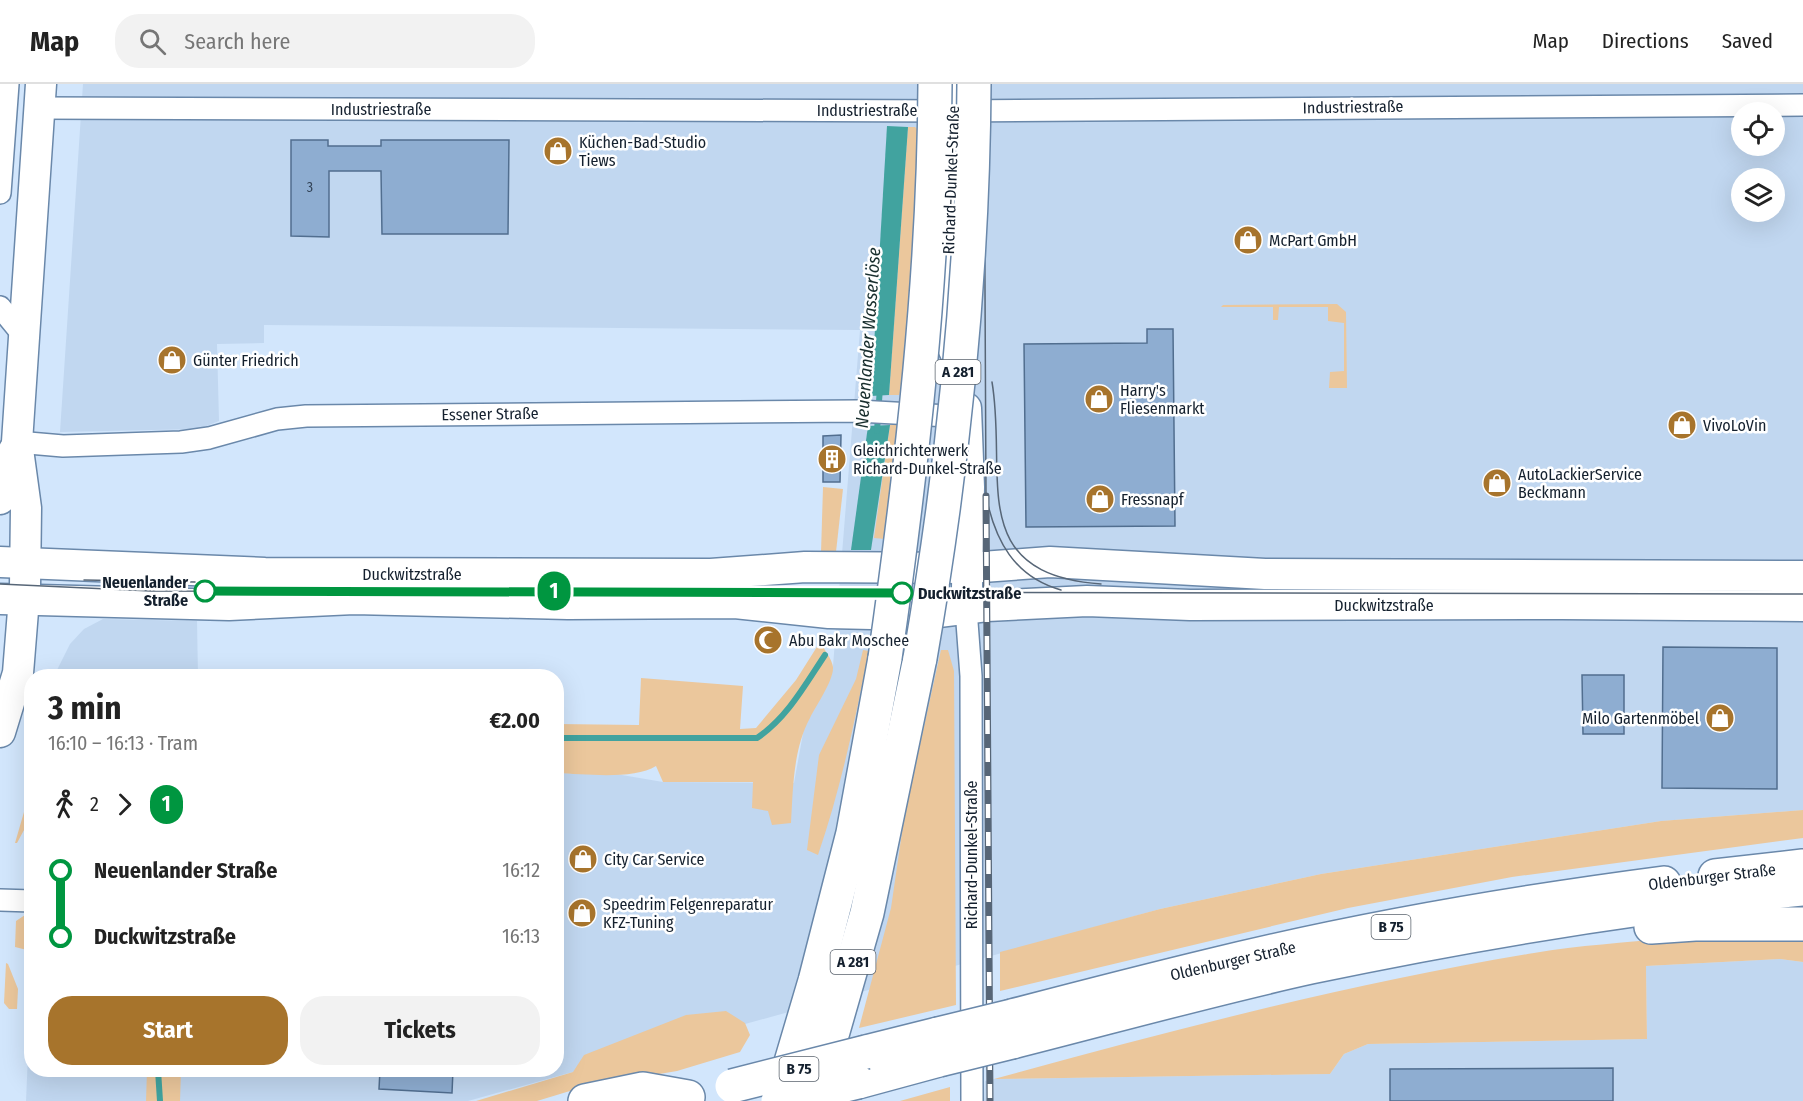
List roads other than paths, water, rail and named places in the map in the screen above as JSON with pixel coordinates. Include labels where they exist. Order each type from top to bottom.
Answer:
[{"type":"highway","name":"A 281","points":[[779,1101],[815,981],[853,833],[885,658],[906,508],[922,364],[932,217],[935,84]]},
{"type":"highway","name":"A 281","points":[[813,1101],[867,913],[920,658],[935,567],[963,317],[970,222],[974,84]]},
{"type":"highway","name":"Oldenburger Straße","points":[[1012,1029],[1210,966],[1372,930],[1527,902],[1794,864]]},
{"type":"highway","name":"Oldenburger Straße","points":[[680,1099],[732,1086],[862,1067],[1012,1029],[1310,968],[1600,915],[1693,901],[1803,889]]},
{"type":"highway","points":[[1600,915],[1649,927],[1695,924],[1803,924]]},
{"type":"highway","name":"Oldenburger Straße","points":[[779,1101],[862,1067]]},
{"type":"highway","points":[[585,1101],[643,1089],[680,1099]]},
{"type":"main road","points":[[0,732],[18,673],[12,599],[13,563],[26,508],[17,442],[40,96]]},
{"type":"main road","name":"Richard-Dunkel-Straße","points":[[953,98],[953,193],[946,333],[964,372],[969,487],[968,568]]},
{"type":"main road","points":[[0,499],[17,442]]},
{"type":"main road","name":"Duckwitzstraße","points":[[13,563],[265,573],[711,574],[805,567],[968,568],[1050,562],[1265,574],[1803,576]]},
{"type":"main road","points":[[966,609],[968,568]]},
{"type":"main road","name":"Duckwitzstraße","points":[[12,599],[229,605],[354,599],[568,604],[735,603],[829,613],[914,615],[1087,601],[1190,605],[1803,606]]},
{"type":"street","points":[[0,193],[8,84]]},
{"type":"street","name":"Industriestraße","points":[[40,96],[953,98],[1803,105]]},
{"type":"street","points":[[0,307],[23,335]]},
{"type":"street","name":"Essener Straße","points":[[17,442],[63,446],[181,442],[209,438],[277,419],[306,416],[897,411],[966,417]]},
{"type":"street","name":"Richard-Dunkel-Straße","points":[[966,609],[971,676],[972,1101]]},
{"type":"street","points":[[0,900],[24,902]]},
{"type":"waterway","name":"Neuenlander Wasserlöse","points":[[877,431],[880,387]]},
{"type":"waterway","name":"Neuenlander Wasserlöse","points":[[564,738],[757,738],[786,711],[825,655]]},
{"type":"waterway","name":"Neuenlander Wasserlöse","points":[[158,1077],[160,1101]]},
{"type":"tram line","points":[[984,84],[986,496],[995,527],[1009,555],[1031,576],[1061,590]]},
{"type":"tram line","points":[[992,382],[996,417],[997,485],[1001,514],[1011,540],[1028,561],[1058,576],[1101,584]]},
{"type":"tram line","points":[[84,580],[195,582]]},
{"type":"tram line","points":[[0,584],[151,591],[1803,594]]},
{"type":"tram line","name":"1","points":[[205,591],[902,593]]},
{"type":"railway","points":[[986,496],[990,1101]]},
{"type":"place","name":"Küchen-Bad-Studio Tiews","points":[[558,151]]},
{"type":"place","name":"McPart GmbH","points":[[1248,240]]},
{"type":"place","name":"Günter Friedrich","points":[[172,360]]},
{"type":"place","name":"Harry's Fliesenmarkt","points":[[1099,399]]},
{"type":"place","name":"VivoLoVin","points":[[1682,425]]},
{"type":"place","name":"Gleichrichterwerk Richard-Dunkel-Straße","points":[[832,459]]},
{"type":"place","name":"AutoLackierService Beckmann","points":[[1497,483]]},
{"type":"place","name":"Fressnapf","points":[[1100,499]]},
{"type":"place","name":"Neuenlander Straße","points":[[205,591]]},
{"type":"place","name":"Duckwitzstraße","points":[[902,593]]},
{"type":"place","name":"Abu Bakr Moschee","points":[[768,640]]},
{"type":"place","name":"Milo Gartenmöbel","points":[[1720,718]]},
{"type":"place","name":"City Car Service","points":[[583,859]]},
{"type":"place","name":"Speedrim Felgenreparatur KFZ-Tuning","points":[[582,913]]}]
